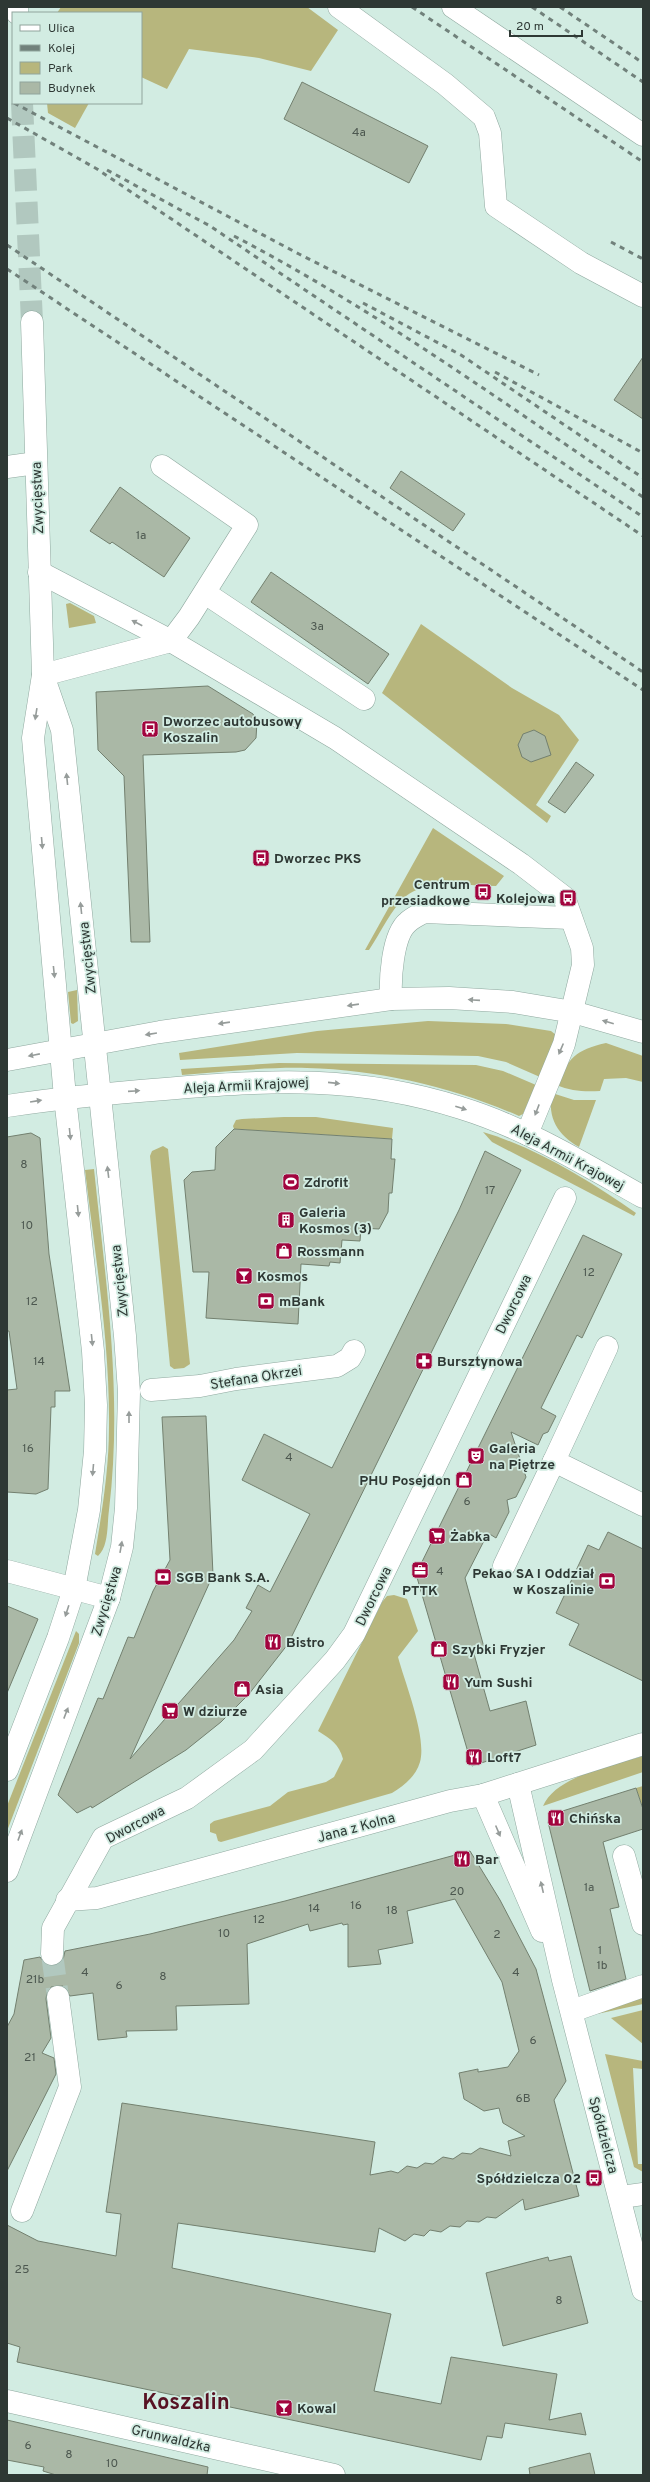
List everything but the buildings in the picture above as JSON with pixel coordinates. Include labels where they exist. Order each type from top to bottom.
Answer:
[{"type":"street","points":[[339,7],[445,84],[484,117],[490,133],[496,206],[581,263],[643,296]]},
{"type":"street","points":[[453,7],[643,135]]},
{"type":"street","name":"Zwycięstwa","points":[[7,1770],[58,1638],[74,1589],[89,1510],[95,1451],[96,1405],[93,1351],[66,1097],[32,738],[43,675],[38,572],[32,322]]},
{"type":"street","points":[[7,467],[36,463]]},
{"type":"street","points":[[43,675],[171,641],[205,593],[247,525],[162,466]]},
{"type":"street","points":[[38,572],[171,641],[335,738],[521,864],[564,897],[570,918],[582,948],[583,965],[573,1012],[564,1044],[527,1134]]},
{"type":"street","points":[[205,593],[364,699]]},
{"type":"street","name":"Zwycięstwa","points":[[7,1871],[109,1598],[122,1547],[126,1508],[129,1392],[125,1336],[96,1043],[62,730],[43,675]]},
{"type":"street","points":[[391,999],[390,976],[396,946],[407,922],[424,912],[570,918]]},
{"type":"street","points":[[7,1060],[96,1043],[391,999],[449,998],[513,1002],[573,1012],[643,1032]]},
{"type":"street","name":"Aleja Armii Krajowej","points":[[7,1106],[66,1097],[264,1081],[321,1081],[378,1087],[421,1096],[462,1108],[527,1134],[643,1197]]},
{"type":"street","name":"Dworcowa","points":[[52,1954],[53,1928],[67,1900],[103,1838],[187,1798],[253,1750],[339,1655],[354,1634],[566,1205]]},
{"type":"street","points":[[504,1566],[607,1347]]},
{"type":"street","name":"Stefana Okrzei","points":[[152,1390],[200,1386],[236,1379],[337,1366],[350,1358],[354,1351]]},
{"type":"street","points":[[554,1462],[643,1505]]},
{"type":"street","points":[[7,1571],[109,1598]]},
{"type":"street","name":"Jana z Kolna","points":[[67,1900],[97,1898],[450,1801],[483,1795],[643,1744]]},
{"type":"street","name":"Spółdzielcza","points":[[518,1784],[563,1980],[621,2197],[643,2290]]},
{"type":"street","name":"Spółdzielcza","points":[[483,1795],[563,1980]]},
{"type":"street","points":[[624,1856],[643,1924]]},
{"type":"street","points":[[572,2010],[643,1986]]},
{"type":"street","points":[[22,2211],[70,2087],[58,1997]]},
{"type":"street","points":[[621,2197],[643,2194]]},
{"type":"street","name":"Grunwaldzka","points":[[7,2400],[334,2475]]},
{"type":"green space","points":[[61,7],[307,7],[338,30],[311,71],[259,58],[189,49],[167,89],[142,77],[142,12],[58,12]]},
{"type":"green space","points":[[47,104],[88,104],[75,128],[48,113]]},
{"type":"green space","points":[[70,603],[94,616],[96,623],[69,628],[66,604]]},
{"type":"green space","points":[[421,624],[512,688],[559,715],[579,740],[536,805],[551,816],[547,823],[382,693]]},
{"type":"green space","points":[[433,828],[504,876],[496,886],[444,884],[419,889],[408,895],[399,903],[369,950],[365,950]]},
{"type":"green space","points":[[77,990],[78,1021],[73,1024],[71,1023],[68,992]]},
{"type":"green space","points":[[428,1021],[506,1024],[551,1031],[556,1035],[540,1077],[506,1062],[478,1056],[297,1053],[180,1060],[179,1053],[317,1031]]},
{"type":"green space","points":[[606,1043],[643,1056],[643,1082],[626,1078],[604,1079],[600,1091],[572,1090],[556,1085],[565,1068],[574,1056],[587,1049]]},
{"type":"green space","points":[[279,1063],[476,1065],[503,1071],[536,1085],[523,1114],[519,1116],[442,1089],[388,1076],[362,1072],[334,1069],[276,1068],[182,1075],[181,1069]]},
{"type":"green space","points":[[552,1093],[574,1100],[596,1100],[579,1147],[565,1137],[556,1125],[551,1110]]},
{"type":"green space","points":[[316,1117],[393,1128],[392,1139],[234,1129],[233,1126],[236,1120]]},
{"type":"green space","points":[[483,1132],[523,1147],[562,1166],[636,1213],[634,1216],[492,1142]]},
{"type":"green space","points":[[163,1146],[168,1149],[190,1364],[184,1368],[174,1369],[170,1366],[150,1156],[152,1151]]},
{"type":"green space","points":[[94,1169],[108,1297],[114,1382],[113,1467],[107,1534],[102,1552],[98,1556],[95,1554],[103,1506],[109,1443],[109,1395],[104,1331],[85,1170]]},
{"type":"green space","points":[[394,1595],[407,1599],[418,1631],[398,1657],[418,1725],[421,1751],[420,1762],[416,1772],[405,1784],[392,1793],[221,1842],[218,1841],[216,1834],[210,1832],[210,1824],[214,1821],[270,1806],[288,1792],[326,1782],[334,1777],[343,1759],[334,1742],[318,1731],[382,1602],[387,1596]]},
{"type":"green space","points":[[76,1631],[79,1634],[79,1643],[7,1831],[7,1806]]},
{"type":"green space","points":[[643,1756],[643,1772],[543,1806],[550,1796],[572,1779],[602,1768]]},
{"type":"green space","points":[[643,1786],[643,1809],[636,1788]]},
{"type":"green space","points":[[643,1996],[643,2004],[597,2014]]},
{"type":"green space","points":[[643,2010],[643,2044],[611,2018]]},
{"type":"green space","points":[[605,2054],[643,2061],[643,2069],[633,2068],[638,2164],[643,2164],[643,2172],[634,2167]]},
{"type":"tunnel","points":[[22,104],[32,322]]},
{"type":"tunnel","points":[[52,1954],[58,1997]]},
{"type":"railway","points":[[412,7],[643,162]]},
{"type":"railway","points":[[532,7],[643,82]]},
{"type":"railway","points":[[560,7],[643,63]]},
{"type":"railway","points":[[16,104],[299,254],[539,375]]},
{"type":"railway","points":[[7,118],[97,169],[643,536]]},
{"type":"railway","points":[[107,170],[210,226],[643,517]]},
{"type":"railway","points":[[234,236],[340,296],[391,328],[643,497]]},
{"type":"railway","points":[[611,242],[643,259]]},
{"type":"railway","points":[[7,245],[643,672]]},
{"type":"railway","points":[[7,269],[643,690]]},
{"type":"railway","points":[[363,303],[461,355],[643,478]]},
{"type":"railway","points":[[495,372],[643,453]]},
{"type":"place","name":"Dworzec autobusowy Koszalin","points":[[150,729]]},
{"type":"place","name":"Dworzec PKS","points":[[261,858]]},
{"type":"place","name":"Centrum przesiadkowe","points":[[483,892]]},
{"type":"place","name":"Kolejowa","points":[[568,898]]},
{"type":"place","name":"Zdrofit","points":[[291,1182]]},
{"type":"place","name":"Galeria Kosmos (3)","points":[[286,1220]]},
{"type":"place","name":"Rossmann","points":[[284,1251]]},
{"type":"place","name":"Kosmos","points":[[244,1276]]},
{"type":"place","name":"mBank","points":[[266,1301]]},
{"type":"place","name":"Bursztynowa","points":[[424,1361]]},
{"type":"place","name":"Galeria na Piętrze","points":[[476,1456]]},
{"type":"place","name":"PHU Posejdon","points":[[464,1480]]},
{"type":"place","name":"Żabka","points":[[437,1536]]},
{"type":"place","name":"PTTK","points":[[420,1570]]},
{"type":"place","name":"SGB Bank S.A.","points":[[163,1577]]},
{"type":"place","name":"Pekao SA I Oddział w Koszalinie","points":[[607,1581]]},
{"type":"place","name":"Bistro","points":[[273,1642]]},
{"type":"place","name":"Szybki Fryzjer","points":[[439,1649]]},
{"type":"place","name":"Yum Sushi","points":[[451,1682]]},
{"type":"place","name":"Asia","points":[[242,1689]]},
{"type":"place","name":"W dziurze","points":[[170,1711]]},
{"type":"place","name":"Loft7","points":[[474,1757]]},
{"type":"place","name":"Chińska","points":[[556,1818]]},
{"type":"place","name":"Bar","points":[[462,1859]]},
{"type":"place","name":"Spółdzielcza 02","points":[[594,2178]]},
{"type":"place","name":"Kowal","points":[[284,2408]]},
{"type":"district","name":"Koszalin","points":[[186,2401]]}]
